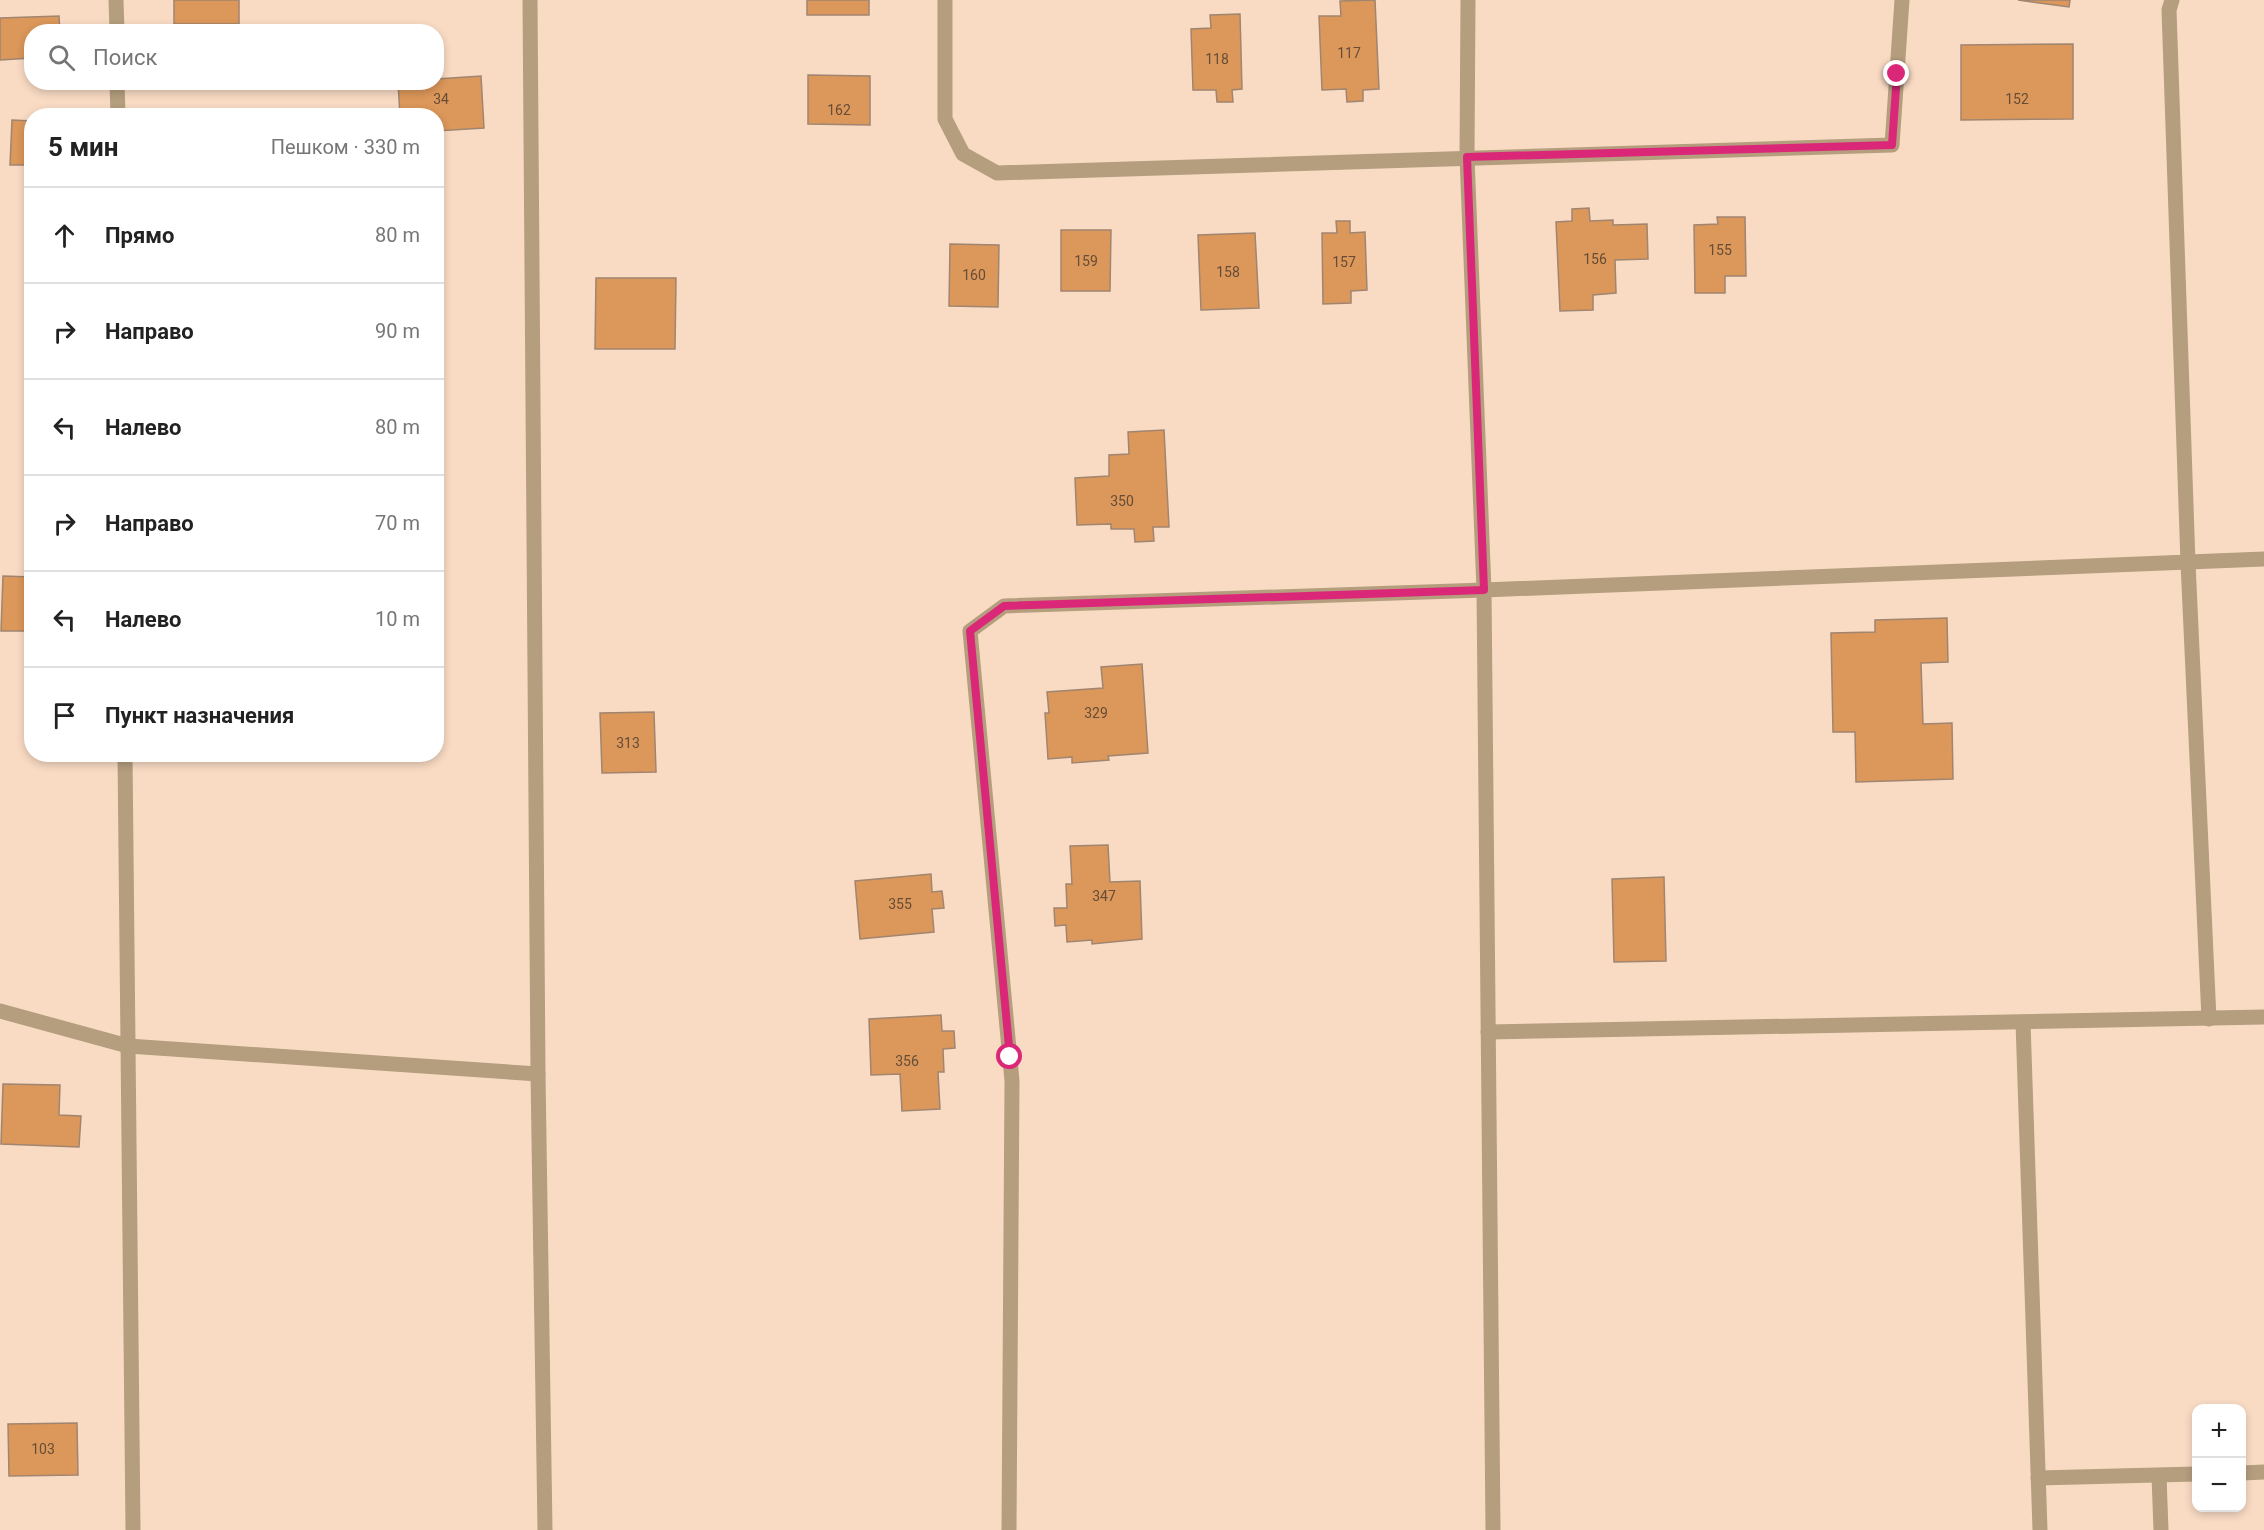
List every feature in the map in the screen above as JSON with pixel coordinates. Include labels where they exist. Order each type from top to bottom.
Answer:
[{"type":"street","points":[[116,0],[117,24]]},
{"type":"street","points":[[530,0],[538,1074],[545,1530]]},
{"type":"street","points":[[945,0],[945,119],[963,154],[997,173],[1892,145],[1902,0]]},
{"type":"street","points":[[1468,0],[1467,157],[1484,590],[1492,1530]]},
{"type":"street","points":[[2172,0],[2169,10],[2188,563],[2209,1019]]},
{"type":"street","points":[[117,90],[118,108]]},
{"type":"street","points":[[1008,1530],[1012,1081],[970,631],[1004,606],[1484,590],[2264,559]]},
{"type":"street","points":[[125,762],[133,1530]]},
{"type":"street","points":[[0,1011],[128,1046],[538,1074]]},
{"type":"street","points":[[1488,1032],[2264,1017]]},
{"type":"street","points":[[2023,1022],[2040,1530]]},
{"type":"street","points":[[2246,1473],[2264,1472]]},
{"type":"street","points":[[2038,1478],[2192,1474]]},
{"type":"street","points":[[2159,1476],[2161,1530]]},
{"type":"building","points":[[174,0],[239,0],[239,24],[174,24]]},
{"type":"building","points":[[807,0],[869,0],[869,15],[807,15]]},
{"type":"building","points":[[1375,0],[1379,89],[1363,90],[1363,101],[1347,102],[1346,89],[1322,90],[1319,16],[1341,16],[1340,1]]},
{"type":"building","points":[[2018,0],[2070,0],[2069,7]]},
{"type":"building","points":[[1240,14],[1242,89],[1232,90],[1233,102],[1217,102],[1216,90],[1193,90],[1191,29],[1211,28],[1210,15]]},
{"type":"building","points":[[59,16],[60,24],[24,24],[24,58],[0,60],[0,18]]},
{"type":"building","points":[[2073,44],[2073,119],[1961,120],[1961,45]]},
{"type":"building","points":[[808,75],[870,76],[870,125],[808,124]]},
{"type":"building","points":[[481,76],[484,128],[444,130],[444,108],[400,108],[398,90],[444,90],[444,78]]},
{"type":"building","points":[[12,120],[24,121],[24,165],[10,165]]},
{"type":"building","points":[[1589,208],[1590,221],[1613,220],[1613,225],[1647,224],[1648,259],[1615,260],[1616,293],[1593,295],[1593,310],[1560,311],[1556,222],[1572,221],[1572,209]]},
{"type":"building","points":[[1717,217],[1745,217],[1746,276],[1725,276],[1725,293],[1695,293],[1694,225],[1718,224]]},
{"type":"building","points":[[1336,221],[1350,221],[1350,233],[1365,232],[1367,290],[1351,291],[1351,303],[1323,304],[1322,233],[1337,233]]},
{"type":"building","points":[[1061,230],[1111,230],[1110,291],[1061,291]]},
{"type":"building","points":[[1255,233],[1259,308],[1201,310],[1198,235]]},
{"type":"building","points":[[950,244],[999,245],[998,307],[949,306]]},
{"type":"building","points":[[596,278],[676,278],[675,349],[595,349]]},
{"type":"building","points":[[1164,430],[1169,527],[1153,527],[1154,541],[1135,542],[1134,529],[1111,529],[1111,524],[1077,525],[1075,478],[1109,476],[1109,455],[1129,454],[1128,432]]},
{"type":"building","points":[[3,576],[24,577],[24,631],[1,631]]},
{"type":"building","points":[[1947,618],[1948,662],[1921,663],[1923,724],[1952,723],[1953,779],[1856,782],[1855,732],[1833,732],[1831,633],[1875,632],[1875,620]]},
{"type":"building","points":[[1142,664],[1148,753],[1108,756],[1109,760],[1072,763],[1072,757],[1048,759],[1045,713],[1049,713],[1047,692],[1103,688],[1101,667]]},
{"type":"building","points":[[654,712],[656,772],[602,773],[600,713]]},
{"type":"building","points":[[1108,845],[1110,882],[1140,881],[1142,939],[1092,944],[1092,940],[1067,942],[1066,925],[1055,926],[1054,908],[1067,908],[1066,884],[1072,884],[1070,846]]},
{"type":"building","points":[[931,874],[932,892],[942,891],[944,908],[932,909],[934,932],[860,939],[855,881]]},
{"type":"building","points":[[1664,877],[1666,961],[1614,962],[1612,879]]},
{"type":"building","points":[[941,1015],[942,1031],[954,1031],[955,1048],[943,1049],[944,1072],[938,1072],[940,1109],[902,1111],[900,1074],[871,1075],[869,1019]]},
{"type":"building","points":[[3,1084],[60,1085],[59,1115],[81,1116],[79,1147],[1,1144]]},
{"type":"building","points":[[77,1423],[78,1475],[9,1476],[8,1424]]},
{"type":"route","points":[[1010,1057],[970,631],[1004,606],[1484,590],[1467,157],[1892,145],[1897,74]]}]
